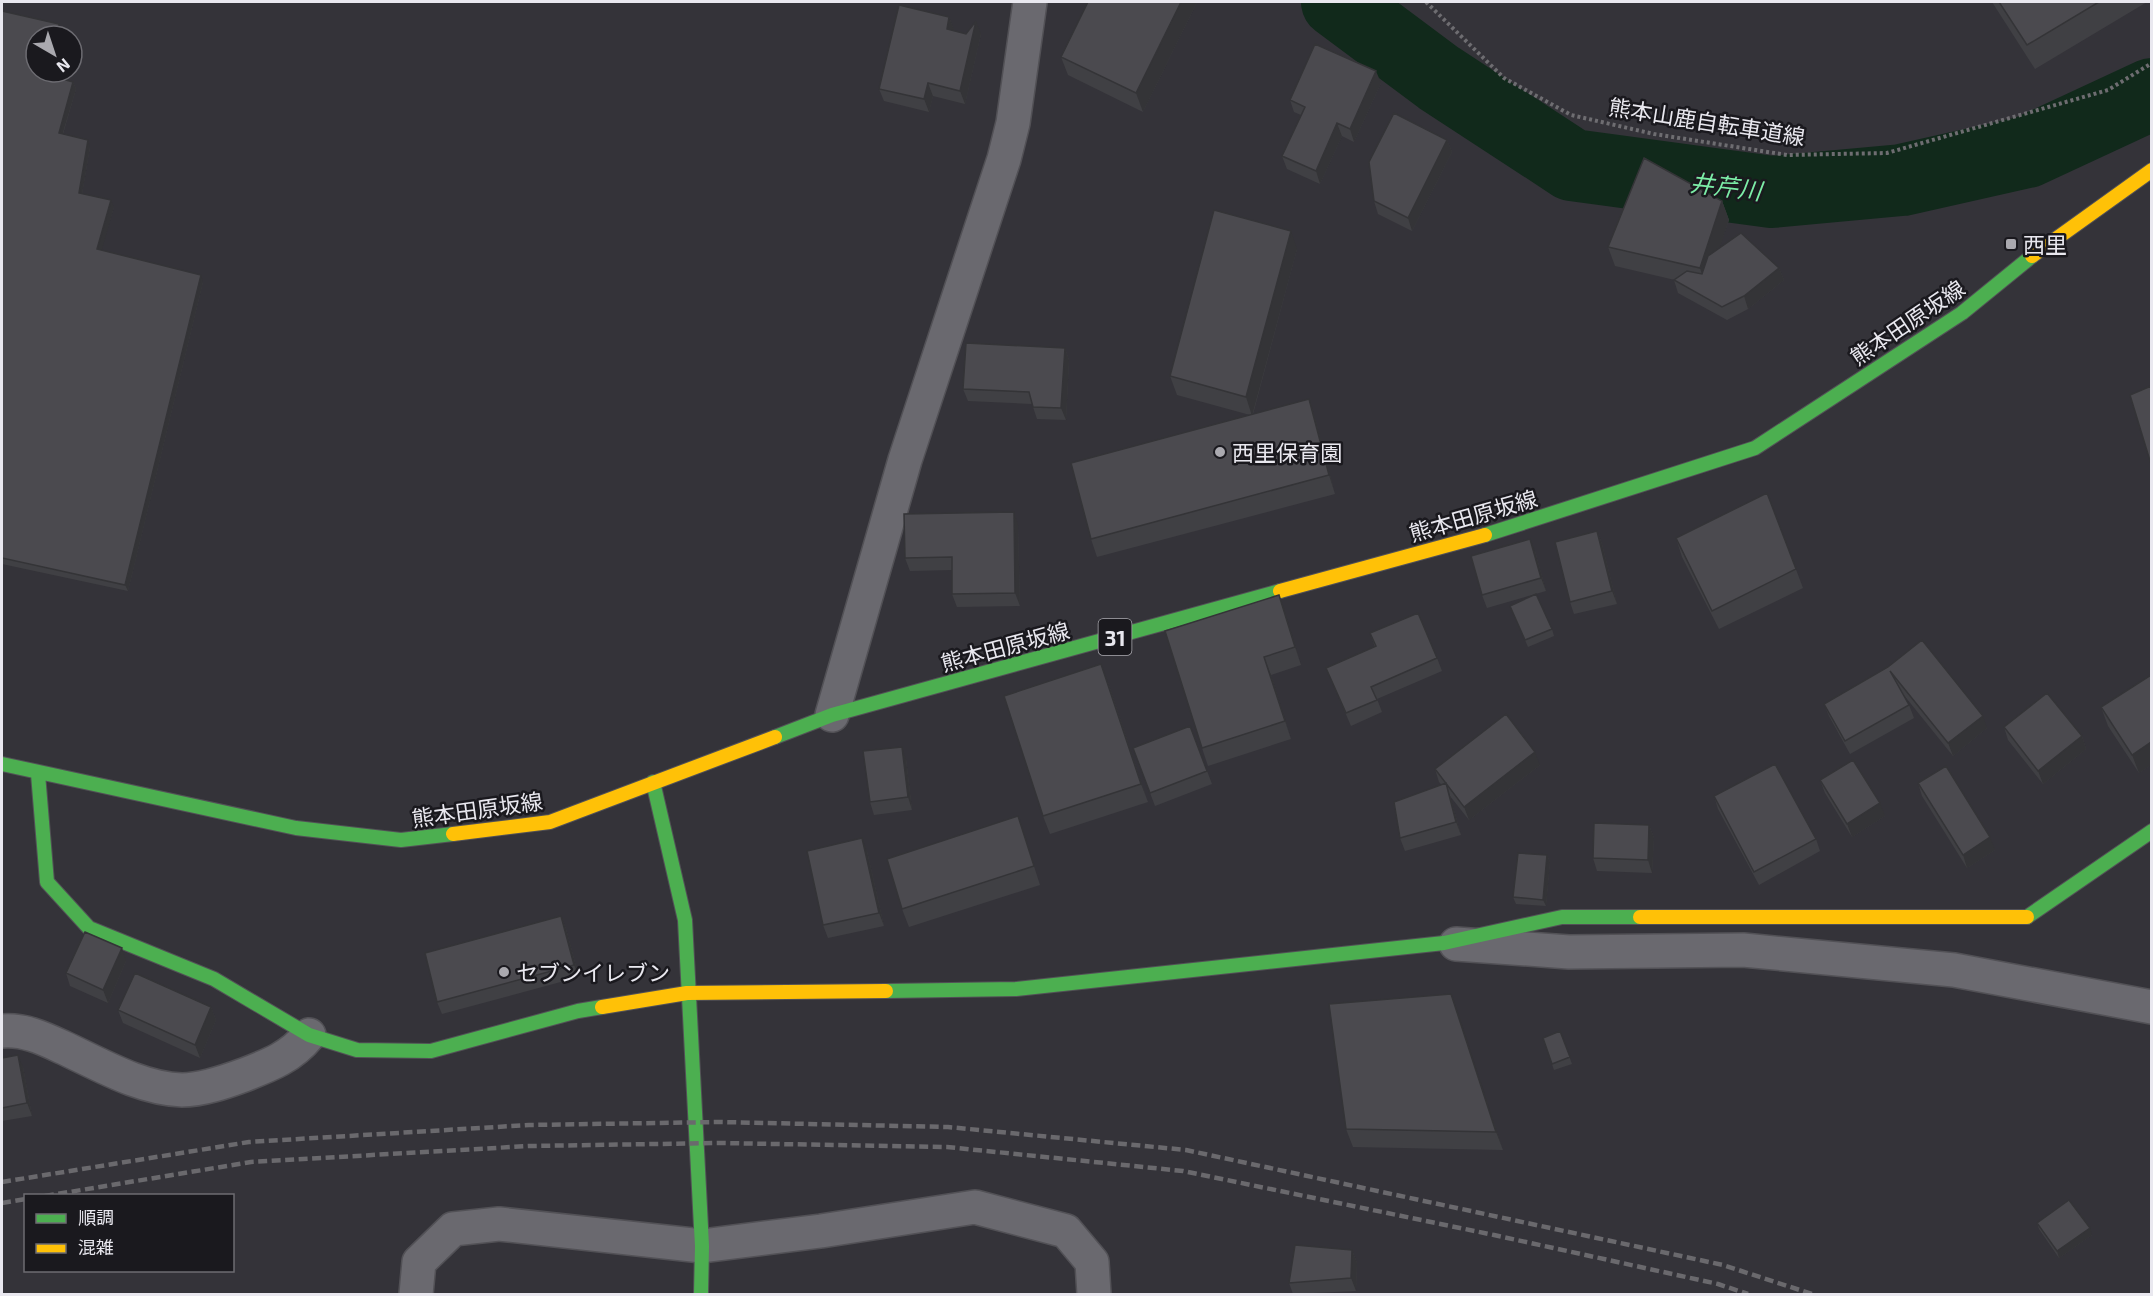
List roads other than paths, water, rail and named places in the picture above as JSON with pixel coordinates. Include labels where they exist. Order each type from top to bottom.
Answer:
[{"type":"street","points":[[832,715],[904,460],[1004,159],[1013,123],[1030,2]]},
{"type":"street","name":"熊本田原坂線","points":[[2,764],[38,774],[296,828],[401,840],[550,822],[832,715],[1513,527],[1755,448],[1962,313],[2039,250],[2151,170]]},
{"type":"street","points":[[38,774],[47,882],[89,928],[214,979],[309,1035],[357,1050],[432,1051],[578,1011],[687,993],[1016,988],[1444,943],[1562,917],[2028,917],[2151,831]]},
{"type":"street","points":[[653,782],[685,920],[687,993],[702,1246],[701,1294]]},
{"type":"street","points":[[1444,943],[1569,952],[1766,952],[1954,970],[2151,1007]]},
{"type":"street","points":[[2,1030],[15,1030],[34,1036],[126,1076],[182,1090],[202,1088],[264,1067],[297,1050],[309,1035]]},
{"type":"street","points":[[416,1294],[419,1262],[453,1229],[499,1224],[702,1246],[821,1232],[975,1207],[1066,1231],[1092,1262],[1094,1294]]},
{"type":"waterway","name":"井芹川","points":[[1337,2],[1439,78],[1572,165],[1772,192],[1902,180],[2027,152],[2152,94]]},
{"type":"railway","points":[[2,1182],[249,1142],[529,1125],[720,1122],[948,1127],[1186,1150],[1723,1265],[1812,1294]]},
{"type":"railway","points":[[57,1194],[251,1162],[529,1146],[720,1143],[947,1147],[1183,1171],[1494,1235],[1718,1284],[1748,1294]]},
{"type":"railway","points":[[2,1203],[24,1199]]},
{"type":"place","name":"西里","points":[[2011,244]]},
{"type":"place","name":"西里保育園","points":[[1220,452]]},
{"type":"place","name":"セブンイレブン","points":[[504,972]]}]
